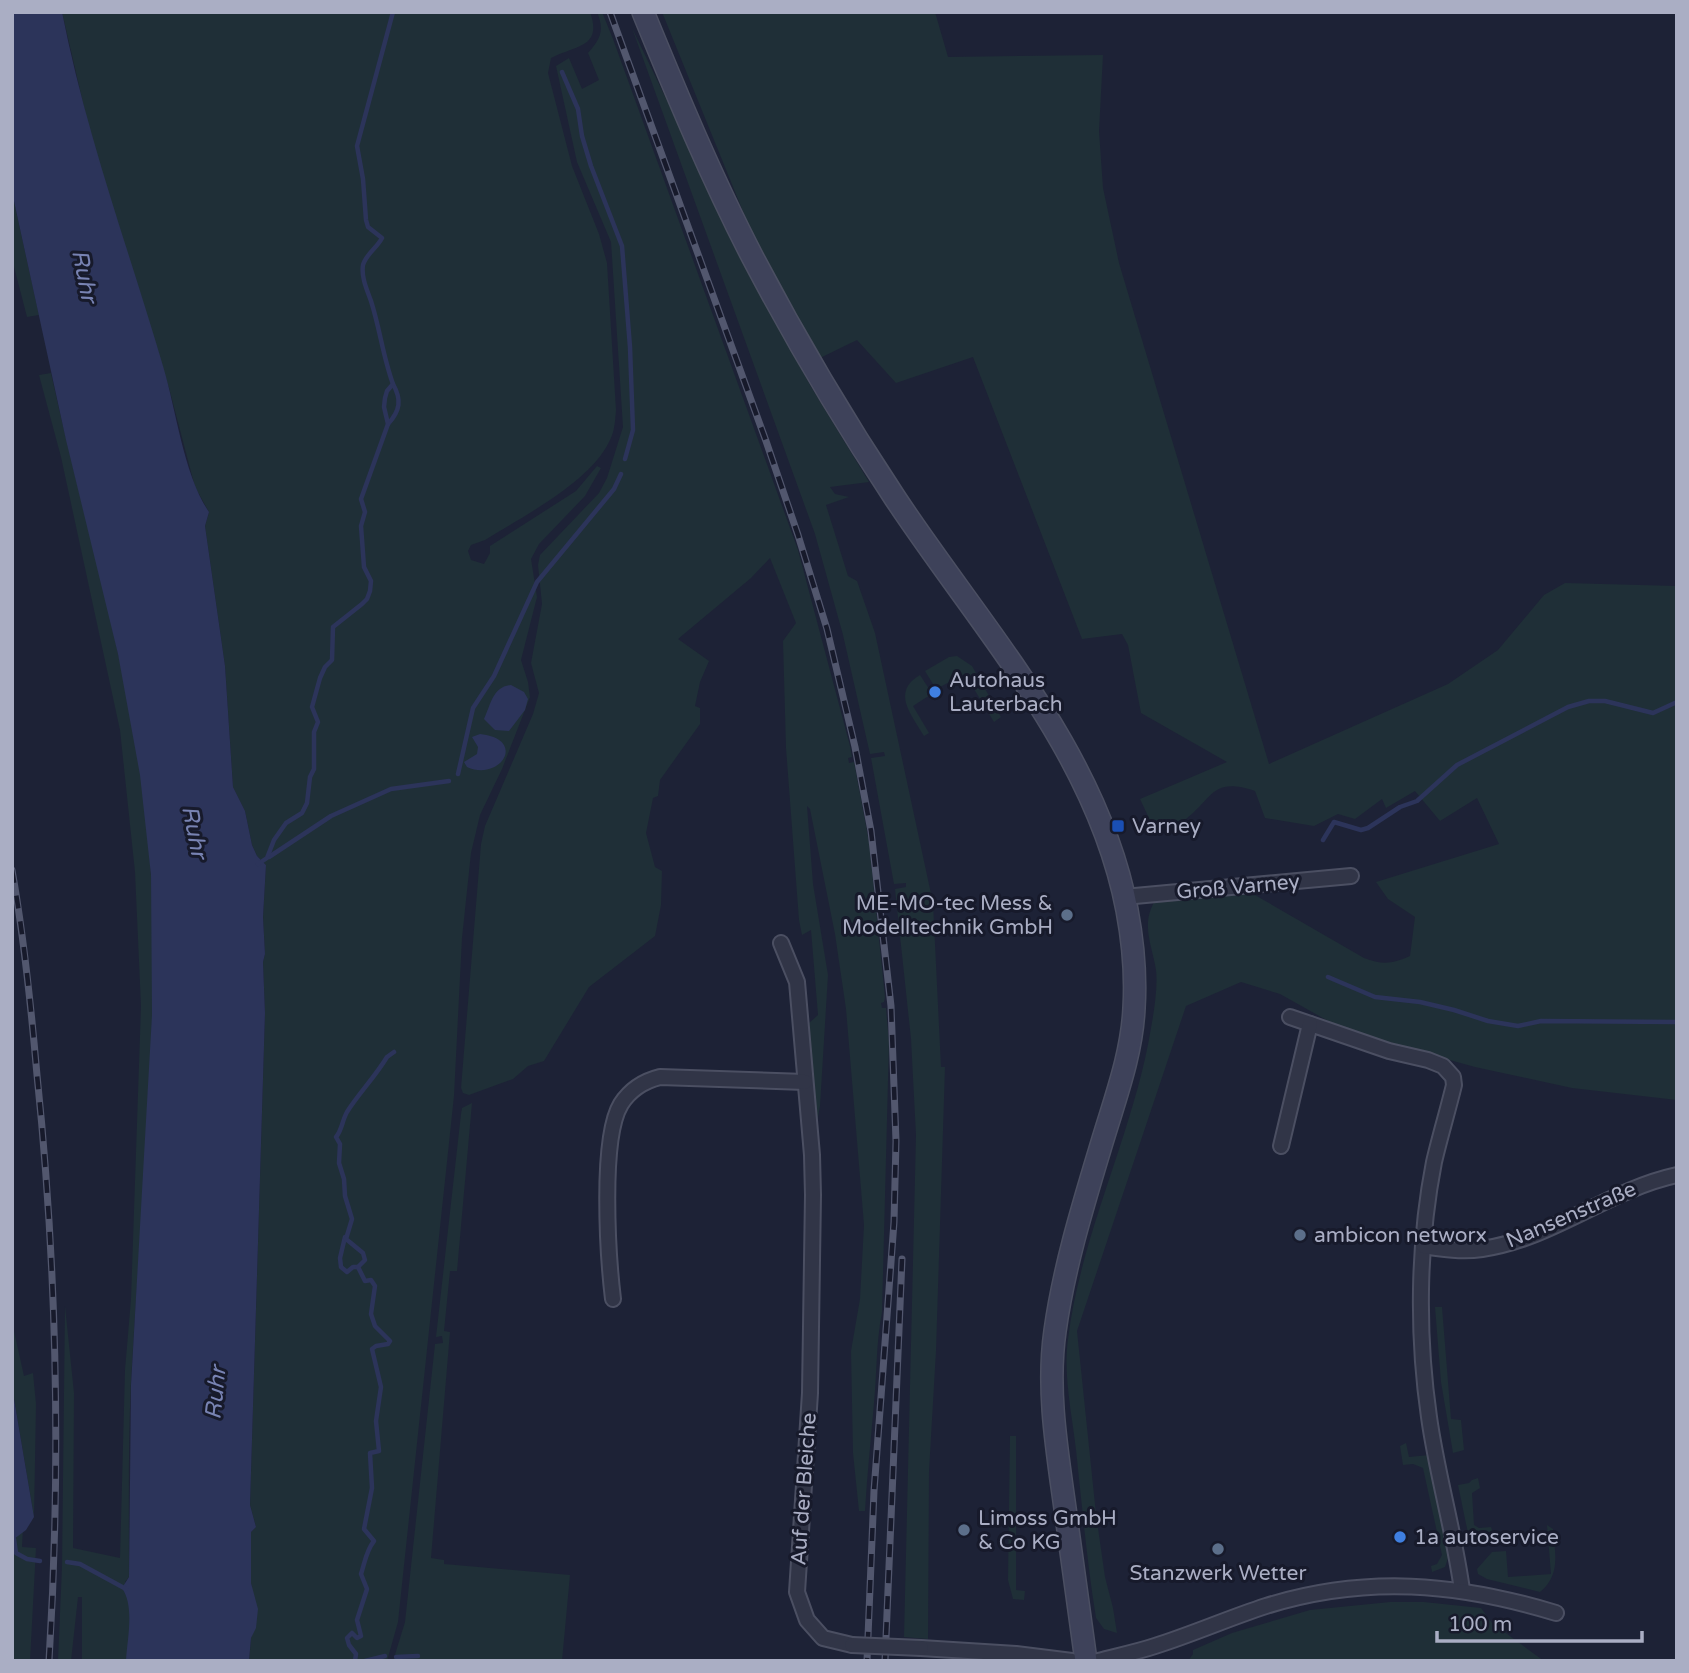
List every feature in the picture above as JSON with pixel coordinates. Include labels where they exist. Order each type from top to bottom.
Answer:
[{"type":"main road","points":[[643,12],[752,257],[819,375],[895,499],[1043,709],[1099,820],[1124,897],[1131,934],[1134,977],[1132,1030],[1121,1083],[1070,1255],[1055,1326],[1052,1365],[1057,1454],[1086,1661]]},
{"type":"street","name":"Groß Varney","points":[[1124,897],[1351,876]]},
{"type":"street","name":"Auf der Bleiche","points":[[781,943],[797,982],[812,1155],[810,1393],[797,1592],[807,1620],[823,1638],[852,1644],[1016,1654],[1072,1661]]},
{"type":"street","points":[[1290,1017],[1389,1051],[1428,1060],[1443,1066],[1453,1077],[1454,1085],[1434,1163],[1424,1246],[1421,1315],[1425,1389],[1462,1590]]},
{"type":"street","points":[[1281,1146],[1310,1024]]},
{"type":"street","points":[[613,1299],[608,1255],[610,1152],[612,1131],[621,1104],[641,1084],[660,1077],[804,1083]]},
{"type":"street","name":"Nansenstraße","points":[[1424,1246],[1463,1251],[1496,1247],[1539,1233],[1624,1192],[1677,1175]]},
{"type":"street","points":[[1098,1661],[1155,1646],[1268,1605],[1362,1587],[1417,1586],[1462,1590],[1556,1613]]},
{"type":"shaded area","points":[[62,12],[590,12],[593,24],[593,33],[584,44],[551,58],[548,73],[572,166],[599,234],[607,263],[615,422],[609,442],[587,471],[554,497],[485,540],[471,545],[468,551],[471,560],[484,564],[490,553],[490,546],[576,491],[597,466],[601,468],[585,496],[539,544],[531,559],[537,597],[521,660],[530,697],[502,769],[480,815],[471,853],[462,938],[454,1096],[398,1622],[387,1661],[249,1661],[251,1638],[257,1617],[251,1583],[251,1532],[256,1527],[250,1505],[265,1013],[263,917],[266,865],[257,856],[252,845],[245,811],[233,787],[225,666],[205,526],[209,512],[195,487],[169,388],[93,146]]},
{"type":"shaded area","points":[[597,12],[602,12],[613,39],[798,550],[850,746],[852,757],[848,758],[849,763],[854,762],[869,842],[885,997],[881,1003],[882,1008],[886,1008],[889,1042],[882,1312],[865,1511],[859,1511],[853,1453],[851,1351],[860,1299],[864,1225],[846,1009],[835,934],[810,809],[807,806],[813,884],[828,975],[820,1106],[816,1128],[809,1023],[818,1015],[811,930],[802,935],[799,920],[786,748],[783,641],[796,623],[770,558],[751,578],[678,639],[709,661],[700,682],[695,706],[700,708],[700,724],[660,780],[658,796],[653,798],[646,833],[655,867],[662,871],[661,905],[655,936],[589,987],[544,1061],[528,1066],[513,1079],[469,1095],[463,1093],[461,1088],[481,844],[485,826],[533,714],[539,693],[531,663],[542,604],[538,565],[540,555],[599,493],[607,478],[623,427],[611,242],[577,162],[556,66],[569,58],[582,89],[599,80],[588,53],[600,34],[601,24]]},
{"type":"shaded area","points":[[662,12],[935,12],[948,57],[1103,55],[1099,131],[1103,188],[1119,263],[1269,764],[1448,684],[1498,650],[1544,595],[1565,583],[1677,586],[1677,1100],[1572,1088],[1475,1067],[1374,1039],[1330,1022],[1280,994],[1241,982],[1186,1006],[1077,1331],[1096,1514],[1117,1633],[1104,1629],[1096,1618],[1069,1394],[1067,1353],[1084,1260],[1133,1106],[1151,1028],[1156,970],[1148,934],[1151,908],[1156,899],[1248,891],[1364,958],[1382,963],[1392,962],[1410,956],[1415,917],[1388,899],[1376,882],[1499,844],[1477,798],[1440,821],[1415,791],[1386,808],[1382,799],[1355,819],[1338,814],[1314,826],[1265,818],[1255,791],[1230,786],[1215,792],[1186,819],[1155,831],[1140,799],[1227,762],[1141,713],[1128,645],[1122,634],[1082,639],[973,357],[896,383],[857,340],[820,358],[755,241]]},
{"type":"shaded area","points":[[632,28],[750,273],[810,385],[869,482],[830,487],[835,494],[849,497],[826,505],[848,576],[857,581],[875,633],[933,903],[941,1067],[945,1067],[936,1351],[929,1471],[928,1639],[904,1637],[916,1135],[911,1039],[895,889],[906,887],[906,883],[894,884],[871,758],[885,756],[884,752],[870,754],[843,635],[815,534]]},
{"type":"shaded area","points":[[12,192],[39,315],[27,317],[12,259]]},
{"type":"shaded area","points":[[51,373],[125,685],[146,812],[151,875],[151,1065],[131,1382],[129,1577],[125,1582],[142,1661],[82,1661],[82,1597],[78,1597],[71,1661],[58,1661],[62,1566],[65,1306],[74,1393],[73,1548],[120,1558],[125,1370],[131,1299],[141,1006],[135,872],[120,730],[61,457],[39,375]]},
{"type":"shaded area","points":[[957,656],[972,666],[1001,717],[994,722],[965,674],[936,689],[925,671],[949,657]]},
{"type":"shaded area","points":[[920,675],[931,692],[913,706],[929,733],[924,736],[909,712],[905,696],[911,682]]},
{"type":"shaded area","points":[[472,1103],[457,1271],[450,1271],[444,1331],[450,1332],[431,1558],[444,1560],[444,1564],[570,1575],[562,1661],[393,1661],[405,1622],[435,1344],[443,1343],[442,1336],[436,1337],[461,1114],[462,1108]]},
{"type":"shaded area","points":[[1435,1307],[1442,1307],[1451,1419],[1461,1420],[1464,1450],[1453,1453],[1441,1382]]},
{"type":"shaded area","points":[[12,1322],[24,1376],[33,1373],[36,1404],[34,1517],[12,1387]]},
{"type":"shaded area","points":[[12,1416],[25,1488],[22,1547],[36,1548],[30,1661],[12,1661]]},
{"type":"shaded area","points":[[1010,1436],[1016,1436],[1016,1590],[1025,1591],[1024,1600],[1013,1599],[1008,1580]]},
{"type":"shaded area","points":[[1406,1443],[1409,1457],[1429,1455],[1449,1555],[1445,1567],[1432,1572],[1431,1566],[1437,1564],[1442,1555],[1423,1468],[1413,1464],[1403,1465],[1400,1446]]},
{"type":"shaded area","points":[[1478,1478],[1480,1488],[1472,1493],[1474,1525],[1479,1528],[1491,1527],[1494,1536],[1470,1543],[1458,1485]]},
{"type":"shaded area","points":[[1547,1525],[1553,1529],[1555,1563],[1551,1578],[1540,1592],[1487,1579],[1478,1574],[1477,1569],[1492,1552],[1506,1551],[1508,1577],[1551,1574]]},
{"type":"shaded area","points":[[1390,1602],[1424,1602],[1481,1608],[1492,1623],[1544,1661],[1188,1661],[1193,1650],[1232,1633],[1310,1610]]},
{"type":"water","name":"Ruhr","points":[[12,12],[62,12],[83,102],[163,366],[187,461],[200,497],[209,512],[205,526],[225,666],[233,787],[245,811],[252,845],[257,856],[266,865],[263,917],[265,1013],[250,1505],[256,1527],[251,1532],[251,1583],[258,1609],[249,1661],[126,1661],[129,1614],[122,1588],[129,1577],[131,1385],[152,1015],[151,875],[140,775],[118,654],[66,440],[12,192]]},
{"type":"water","points":[[511,685],[524,692],[528,699],[525,710],[509,731],[495,730],[484,719],[496,693]]},
{"type":"water","points":[[480,734],[495,737],[503,743],[506,751],[504,758],[490,769],[467,767],[464,762],[477,754],[478,747],[472,737]]},
{"type":"water","points":[[12,1387],[34,1517],[26,1530],[14,1539]]},
{"type":"waterway","points":[[258,864],[267,858],[274,840],[286,823],[302,813],[307,803],[310,777],[314,769],[314,732],[318,722],[312,707],[320,678],[332,660],[333,627],[362,604],[370,591],[371,581],[364,567],[361,526],[365,512],[361,499],[388,424],[385,398],[393,384],[363,274],[364,261],[382,238],[368,227],[366,220],[357,146],[393,12]]},
{"type":"waterway","points":[[562,72],[578,109],[582,136],[591,166],[622,246],[633,430],[625,459]]},
{"type":"waterway","points":[[388,424],[398,405],[398,395],[393,384]]},
{"type":"waterway","points":[[458,774],[473,708],[494,676],[537,582],[614,489],[621,474]]},
{"type":"waterway","points":[[1323,840],[1334,822],[1361,830],[1368,828],[1400,807],[1417,801],[1457,765],[1568,707],[1589,701],[1605,701],[1653,713],[1677,702]]},
{"type":"waterway","points":[[269,857],[331,816],[391,789],[449,781]]},
{"type":"waterway","points":[[1328,977],[1375,997],[1420,1002],[1488,1021],[1518,1026],[1541,1021],[1677,1022]]},
{"type":"waterway","points":[[355,1661],[356,1654],[347,1638],[352,1633],[357,1638],[361,1636],[357,1620],[367,1589],[361,1574],[367,1553],[374,1541],[364,1529],[372,1488],[370,1453],[379,1451],[376,1421],[381,1387],[372,1349],[390,1341],[375,1326],[371,1314],[375,1286],[371,1280],[365,1281],[358,1267],[365,1260],[363,1253],[346,1239],[352,1219],[339,1163],[340,1144],[336,1137],[345,1115],[387,1057],[394,1052]]},
{"type":"waterway","points":[[345,1237],[340,1258],[341,1267],[347,1272],[358,1267]]},
{"type":"waterway","points":[[14,1539],[16,1553],[27,1559],[40,1561]]},
{"type":"waterway","points":[[67,1562],[80,1564],[126,1589]]},
{"type":"waterway","points":[[365,1661],[385,1656]]},
{"type":"waterway","points":[[396,1657],[418,1656]]},
{"type":"railway","points":[[610,12],[798,535],[827,629],[855,747],[871,831],[891,1006],[896,1141],[894,1222],[874,1491],[867,1661]]},
{"type":"railway","points":[[12,870],[32,1023],[44,1148],[53,1294],[56,1441],[49,1661]]},
{"type":"railway","points":[[885,1661],[902,1259]]},
{"type":"place","name":"Autohaus Lauterbach","points":[[935,692]]},
{"type":"place","name":"Varney","points":[[1118,826]]},
{"type":"place","name":"ME-MO-tec Mess & Modelltechnik GmbH","points":[[1067,915]]},
{"type":"place","name":"ambicon networx","points":[[1300,1235]]},
{"type":"place","name":"Limoss GmbH & Co KG","points":[[964,1530]]},
{"type":"place","name":"1a autoservice","points":[[1400,1537]]},
{"type":"place","name":"Stanzwerk Wetter","points":[[1218,1549]]}]
